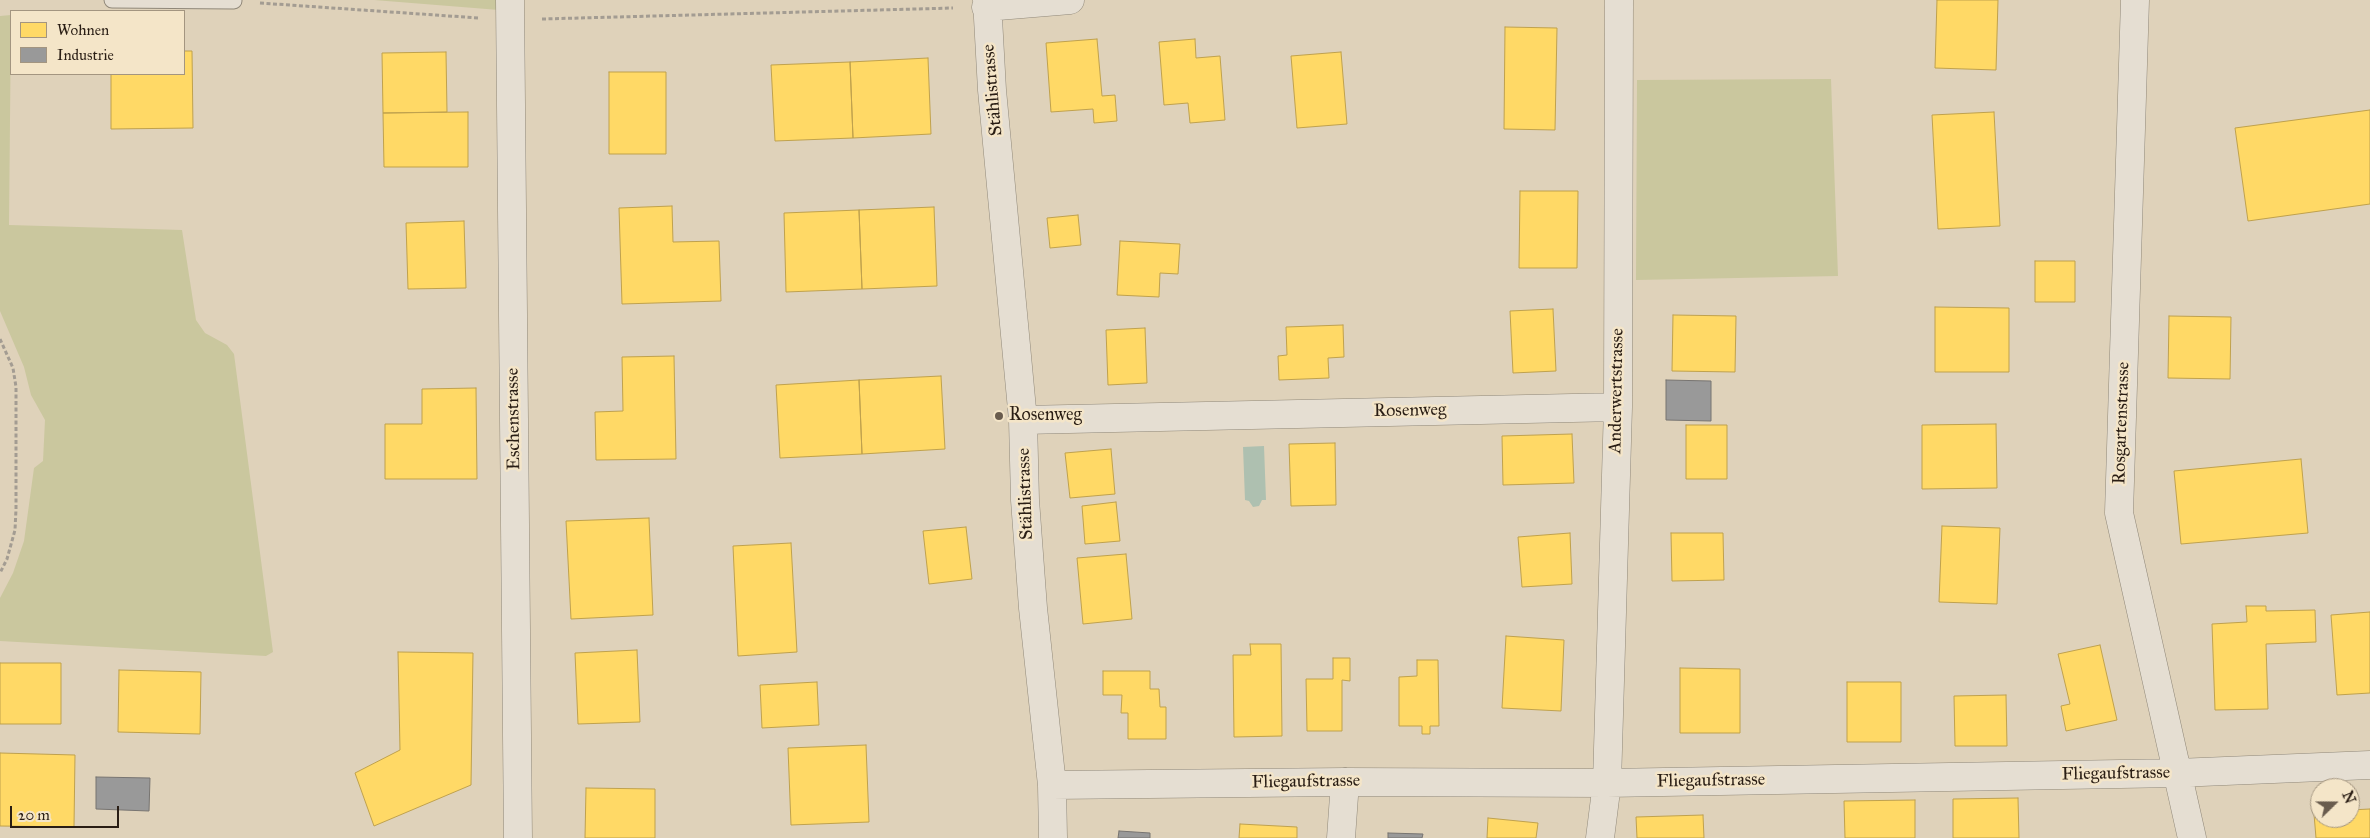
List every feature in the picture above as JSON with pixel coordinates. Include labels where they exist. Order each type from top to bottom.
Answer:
[{"type":"street","points":[[986,4],[1070,0]]},
{"type":"street","name":"Anderwertstrasse","points":[[1600,838],[1606,783],[1618,407],[1619,0]]},
{"type":"street","name":"Rosgartenstrasse","points":[[2135,0],[2119,513],[2192,838]]},
{"type":"street","name":"Stählistrasse","points":[[986,4],[992,90],[1023,420],[1025,500],[1033,608],[1052,785],[1053,838]]},
{"type":"street","name":"Eschenstrasse","points":[[510,10],[518,838]]},
{"type":"street","name":"Rosenweg","points":[[1023,420],[1618,407]]},
{"type":"street","name":"Fliegaufstrasse","points":[[1052,785],[1345,782],[1606,783],[2177,772],[2370,765]]},
{"type":"street","points":[[1341,838],[1345,782]]},
{"type":"lane","points":[[112,0],[234,1]]},
{"type":"path","points":[[234,1],[510,10],[986,4]]},
{"type":"path","points":[[0,339],[13,368],[16,387],[16,509],[15,530],[7,559],[0,573]]},
{"type":"shaded area","points":[[374,0],[498,0],[499,10]]},
{"type":"shaded area","points":[[10,15],[9,225],[182,230],[196,320],[205,333],[227,345],[234,354],[273,652],[266,656],[0,641],[0,598],[13,573],[24,541],[34,468],[43,461],[45,420],[31,395],[24,367],[0,311],[0,16]]},
{"type":"shaded area","points":[[1831,79],[1838,276],[1636,280],[1637,80]]},
{"type":"shaded area","points":[[1264,446],[1266,500],[1262,500],[1259,506],[1253,507],[1249,501],[1245,500],[1243,447]]},
{"type":"building: Wohnen","points":[[1937,0],[1998,0],[1996,70],[1935,68]]},
{"type":"building: Wohnen","points":[[1505,27],[1557,28],[1555,130],[1504,129]]},
{"type":"building: Wohnen","points":[[1097,39],[1102,96],[1115,95],[1117,121],[1094,123],[1093,109],[1051,112],[1046,43]]},
{"type":"building: Wohnen","points":[[1195,39],[1196,58],[1220,56],[1225,120],[1190,123],[1188,103],[1164,105],[1159,42]]},
{"type":"building: Wohnen","points":[[185,51],[192,51],[193,128],[111,129],[111,75],[185,75]]},
{"type":"building: Wohnen","points":[[446,52],[447,112],[383,113],[382,53]]},
{"type":"building: Wohnen","points":[[1341,52],[1347,124],[1297,128],[1291,56]]},
{"type":"building: Wohnen","points":[[928,58],[931,134],[853,138],[850,62]]},
{"type":"building: Wohnen","points":[[850,62],[853,138],[775,141],[771,65]]},
{"type":"building: Wohnen","points":[[609,72],[666,72],[666,154],[609,154]]},
{"type":"building: Wohnen","points":[[2370,110],[2370,204],[2248,221],[2235,128]]},
{"type":"building: Wohnen","points":[[468,112],[468,167],[384,167],[383,113]]},
{"type":"building: Wohnen","points":[[1994,112],[2000,226],[1938,229],[1932,115]]},
{"type":"building: Wohnen","points":[[1520,191],[1578,191],[1577,268],[1519,268]]},
{"type":"building: Wohnen","points":[[672,206],[673,242],[719,241],[721,301],[622,304],[619,208]]},
{"type":"building: Wohnen","points":[[934,207],[937,286],[862,289],[859,210]]},
{"type":"building: Wohnen","points":[[859,210],[862,289],[786,292],[784,213]]},
{"type":"building: Wohnen","points":[[1078,215],[1081,245],[1050,248],[1047,218]]},
{"type":"building: Wohnen","points":[[464,221],[466,288],[408,289],[406,223]]},
{"type":"building: Wohnen","points":[[1120,241],[1180,244],[1178,274],[1160,273],[1159,297],[1117,295]]},
{"type":"building: Wohnen","points":[[2035,261],[2075,261],[2075,302],[2035,302]]},
{"type":"building: Wohnen","points":[[1935,307],[2009,308],[2009,372],[1935,372]]},
{"type":"building: Wohnen","points":[[1553,309],[1556,371],[1513,373],[1510,311]]},
{"type":"building: Wohnen","points":[[1673,315],[1736,316],[1735,372],[1672,371]]},
{"type":"building: Wohnen","points":[[2169,316],[2231,317],[2230,379],[2168,378]]},
{"type":"building: Wohnen","points":[[1343,325],[1344,357],[1328,358],[1329,378],[1279,380],[1278,356],[1287,355],[1286,327]]},
{"type":"building: Wohnen","points":[[1145,328],[1147,383],[1108,385],[1106,330]]},
{"type":"building: Wohnen","points":[[674,356],[676,459],[596,460],[595,412],[623,411],[622,357]]},
{"type":"building: Wohnen","points":[[941,376],[945,449],[862,454],[859,380]]},
{"type":"building: Wohnen","points":[[859,380],[862,454],[780,458],[776,385]]},
{"type":"building: Wohnen","points":[[476,388],[477,479],[385,479],[385,424],[422,424],[422,389]]},
{"type":"building: Wohnen","points":[[1996,424],[1997,488],[1922,489],[1922,425]]},
{"type":"building: Wohnen","points":[[1686,425],[1727,425],[1727,479],[1686,479]]},
{"type":"building: Wohnen","points":[[1572,434],[1574,483],[1503,485],[1502,436]]},
{"type":"building: Wohnen","points":[[1335,443],[1336,505],[1291,506],[1289,444]]},
{"type":"building: Wohnen","points":[[1111,449],[1115,494],[1070,498],[1065,453]]},
{"type":"building: Wohnen","points":[[2301,459],[2308,533],[2181,544],[2174,471]]},
{"type":"building: Wohnen","points":[[1116,502],[1120,541],[1085,544],[1082,506]]},
{"type":"building: Wohnen","points":[[649,518],[653,615],[571,619],[566,521]]},
{"type":"building: Wohnen","points":[[1942,526],[2000,528],[1997,604],[1939,602]]},
{"type":"building: Wohnen","points":[[966,527],[972,579],[929,584],[923,531]]},
{"type":"building: Wohnen","points":[[1570,533],[1572,584],[1522,587],[1518,537]]},
{"type":"building: Wohnen","points":[[1671,533],[1723,533],[1724,580],[1672,581]]},
{"type":"building: Wohnen","points":[[791,543],[797,652],[738,656],[733,546]]},
{"type":"building: Wohnen","points":[[1126,554],[1132,619],[1083,624],[1077,558]]},
{"type":"building: Wohnen","points":[[2246,606],[2266,606],[2266,611],[2315,610],[2316,642],[2266,644],[2268,709],[2215,710],[2212,624],[2247,622]]},
{"type":"building: Wohnen","points":[[2370,612],[2370,693],[2337,695],[2331,615]]},
{"type":"building: Wohnen","points":[[1506,636],[1564,640],[1561,711],[1502,708]]},
{"type":"building: Wohnen","points":[[1250,644],[1281,644],[1282,736],[1234,737],[1233,655],[1251,655]]},
{"type":"building: Wohnen","points":[[2100,645],[2117,720],[2066,731],[2061,706],[2070,704],[2058,654]]},
{"type":"building: Wohnen","points":[[637,650],[640,722],[578,724],[575,653]]},
{"type":"building: Wohnen","points":[[398,652],[473,653],[471,785],[374,826],[355,773],[400,750]]},
{"type":"building: Wohnen","points":[[1333,658],[1350,658],[1350,681],[1342,680],[1342,731],[1307,731],[1306,679],[1333,679]]},
{"type":"building: Wohnen","points":[[1417,660],[1438,660],[1439,726],[1430,726],[1430,734],[1422,734],[1422,726],[1399,726],[1399,677],[1417,676]]},
{"type":"building: Wohnen","points":[[0,663],[61,663],[61,724],[0,724]]},
{"type":"building: Wohnen","points":[[1680,668],[1740,669],[1740,733],[1680,733]]},
{"type":"building: Wohnen","points":[[119,670],[201,672],[200,734],[118,732]]},
{"type":"building: Wohnen","points":[[1103,671],[1150,671],[1150,689],[1159,689],[1160,707],[1166,707],[1166,739],[1128,739],[1128,713],[1121,713],[1122,695],[1103,695]]},
{"type":"building: Wohnen","points":[[817,682],[819,725],[762,728],[760,685]]},
{"type":"building: Wohnen","points":[[1847,682],[1901,682],[1901,742],[1847,742]]},
{"type":"building: Wohnen","points":[[2006,695],[2007,746],[1955,746],[1954,696]]},
{"type":"building: Wohnen","points":[[866,745],[869,822],[791,825],[788,748]]},
{"type":"building: Wohnen","points":[[0,753],[75,755],[74,827],[0,826]]},
{"type":"building: Wohnen","points":[[586,788],[655,789],[655,838],[585,838]]},
{"type":"building: Wohnen","points":[[2018,798],[2019,838],[1953,838],[1953,799]]},
{"type":"building: Wohnen","points":[[1915,800],[1915,838],[1845,838],[1844,801]]},
{"type":"building: Wohnen","points":[[2370,809],[2370,838],[2316,838],[2315,828],[2360,828],[2360,810]]},
{"type":"building: Wohnen","points":[[1703,815],[1704,838],[1637,838],[1636,817]]},
{"type":"building: Wohnen","points":[[1488,818],[1538,823],[1536,838],[1487,838]]},
{"type":"building: Wohnen","points":[[1240,824],[1297,827],[1297,838],[1239,838]]},
{"type":"building: Industrie","points":[[1666,380],[1711,381],[1711,421],[1666,420]]},
{"type":"building: Industrie","points":[[96,777],[150,778],[149,811],[96,809]]},
{"type":"building: Industrie","points":[[1119,831],[1150,833],[1150,838],[1118,838]]},
{"type":"building: Industrie","points":[[1388,833],[1423,834],[1422,838],[1388,838]]},
{"type":"place","name":"Rosenweg","points":[[999,416]]}]
